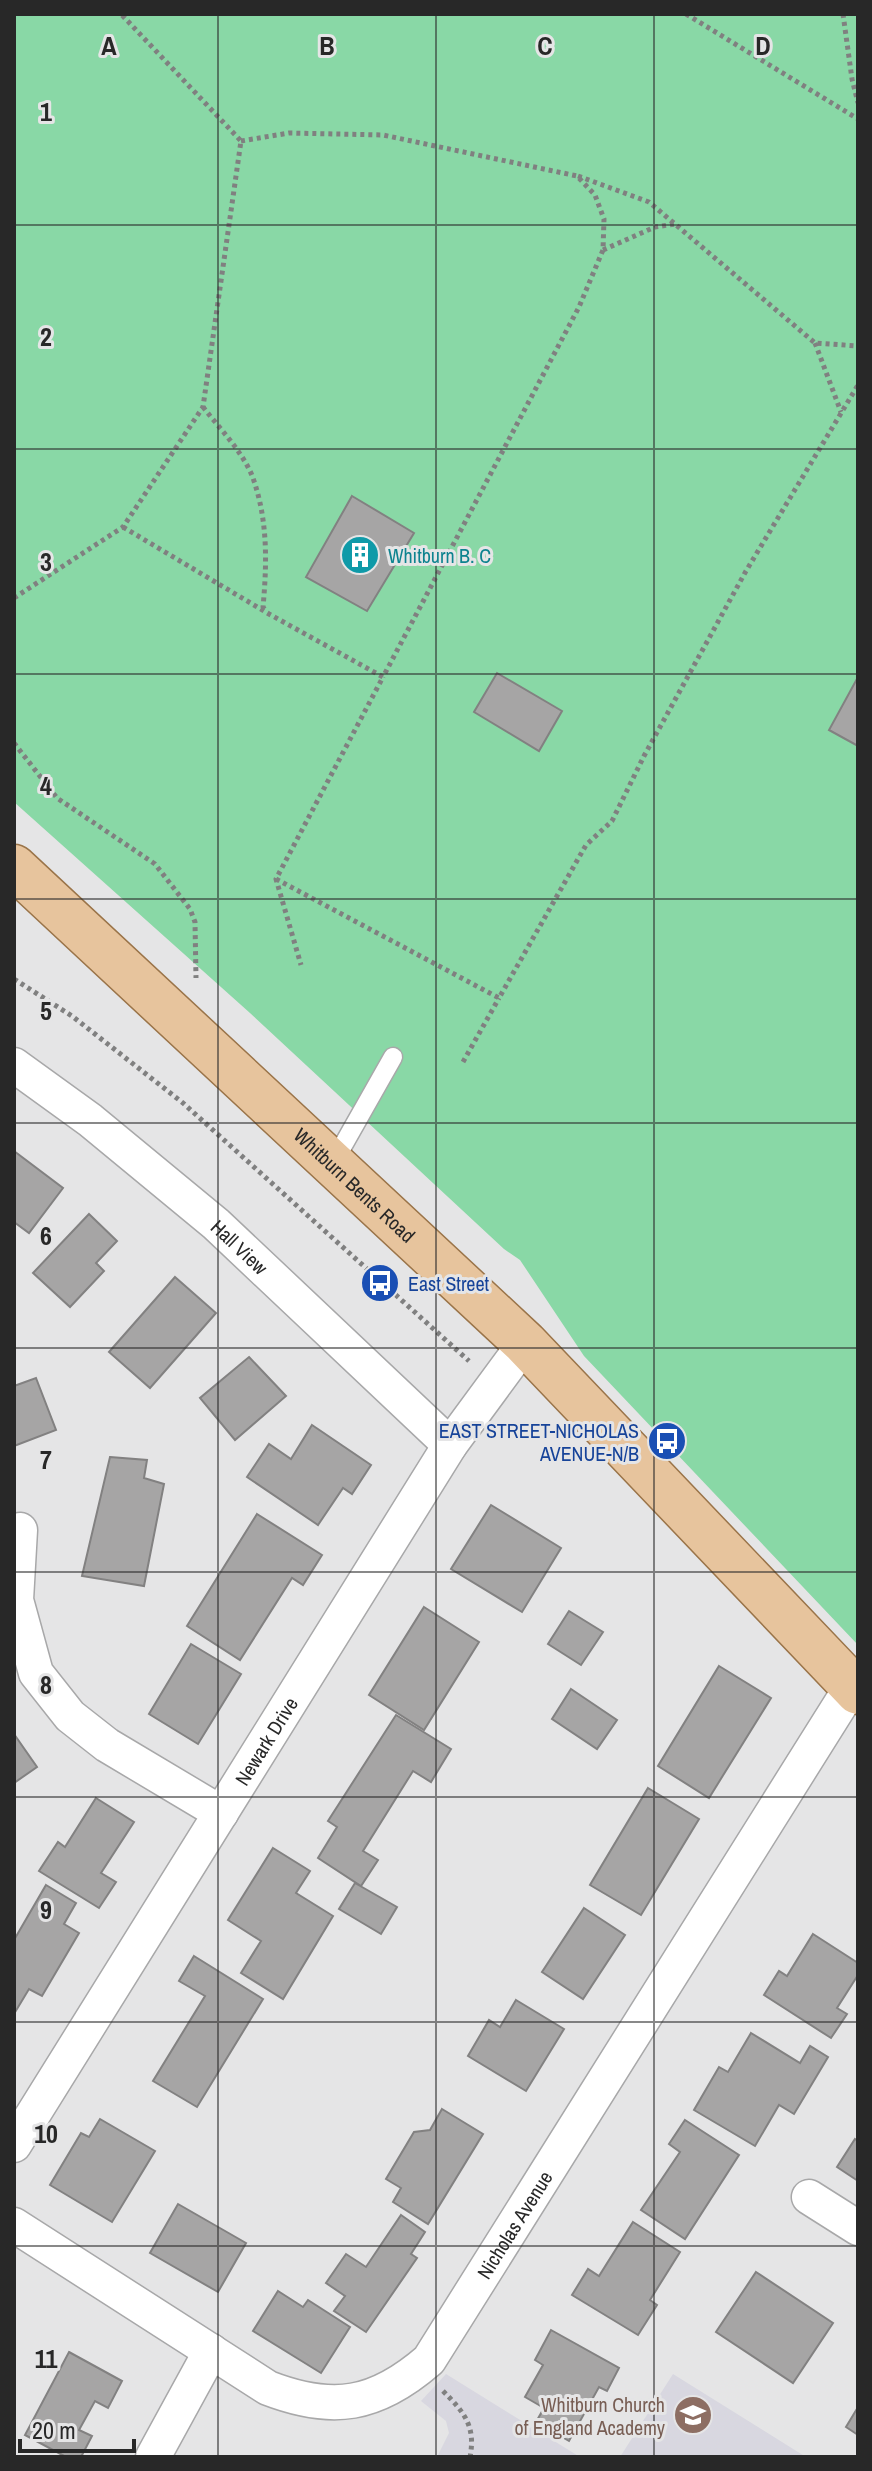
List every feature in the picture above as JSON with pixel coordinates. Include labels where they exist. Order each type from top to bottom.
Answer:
[{"type":"main road","name":"Whitburn Bents Road","points":[[14,867],[525,1343],[855,1689]]},
{"type":"street","name":"Hall View","points":[[14,1065],[90,1120],[216,1224],[450,1445]]},
{"type":"street","name":"Newark Drive","points":[[14,2145],[450,1445],[525,1343]]},
{"type":"street","points":[[20,1530],[16,1600],[36,1673],[70,1716],[107,1745],[221,1813]]},
{"type":"street","name":"Nicholas Avenue","points":[[14,2225],[268,2388],[297,2399],[331,2403],[368,2398],[400,2384],[429,2360],[855,1689]]},
{"type":"street","points":[[809,2197],[858,2228]]},
{"type":"street","points":[[153,2457],[211,2351]]},
{"type":"lane","points":[[332,1165],[393,1057]]},
{"type":"path","points":[[121,14],[241,141]]},
{"type":"path","points":[[686,14],[858,119]]},
{"type":"path","points":[[843,14],[858,103]]},
{"type":"path","points":[[241,141],[289,133],[383,135],[577,176],[649,202],[815,343],[841,412]]},
{"type":"path","points":[[14,598],[123,527],[203,407],[241,141]]},
{"type":"path","points":[[301,965],[276,879],[579,307],[603,250],[604,219],[595,195],[577,176]]},
{"type":"path","points":[[603,250],[655,227],[675,224]]},
{"type":"path","points":[[815,343],[858,346]]},
{"type":"path","points":[[463,1062],[586,845],[612,821],[644,756],[746,571],[858,385]]},
{"type":"path","points":[[203,407],[252,477],[264,522],[268,560],[263,607],[269,614]]},
{"type":"path","points":[[123,527],[383,677]]},
{"type":"path","points":[[14,743],[57,798],[155,864],[190,909],[195,922],[195,976],[198,986]]},
{"type":"path","points":[[276,879],[499,998]]},
{"type":"path","points":[[14,979],[72,1016],[183,1103],[495,1384]]},
{"type":"path","points":[[420,2368],[461,2408],[471,2429],[470,2457]]},
{"type":"shaded area","name":"Whitburn Church of England Academy","points":[[446,2374],[580,2457],[437,2457],[449,2433],[446,2421],[421,2401]]},
{"type":"shaded area","name":"Whitburn Church of England Academy","points":[[673,2374],[806,2457],[620,2457]]},
{"type":"green space","points":[[14,14],[858,14],[858,1645],[584,1356],[520,1260],[504,1249],[250,1013],[14,802]]},
{"type":"building","name":"Whitburn B. C","points":[[352,496],[414,533],[367,611],[306,577]]},
{"type":"building","points":[[497,673],[562,711],[539,751],[474,712]]},
{"type":"building","points":[[858,677],[858,746],[829,730]]},
{"type":"building","points":[[14,1151],[63,1188],[29,1233],[14,1222]]},
{"type":"building","points":[[89,1214],[117,1241],[96,1263],[104,1271],[70,1307],[33,1273]]},
{"type":"building","points":[[175,1277],[216,1313],[150,1388],[109,1352]]},
{"type":"building","points":[[249,1357],[286,1396],[235,1440],[200,1398]]},
{"type":"building","points":[[36,1378],[56,1430],[14,1446],[14,1386]]},
{"type":"building","points":[[312,1425],[371,1465],[352,1494],[343,1488],[318,1525],[247,1477],[269,1444],[291,1459]]},
{"type":"building","points":[[110,1457],[147,1460],[144,1478],[164,1484],[144,1586],[82,1576]]},
{"type":"building","points":[[491,1505],[561,1548],[522,1612],[451,1569]]},
{"type":"building","points":[[257,1514],[322,1555],[303,1585],[292,1578],[240,1660],[187,1626]]},
{"type":"building","points":[[424,1607],[479,1642],[424,1730],[369,1695]]},
{"type":"building","points":[[569,1611],[603,1632],[581,1665],[548,1644]]},
{"type":"building","points":[[191,1644],[241,1674],[198,1744],[149,1714]]},
{"type":"building","points":[[719,1666],[771,1698],[709,1798],[658,1766]]},
{"type":"building","points":[[571,1689],[617,1720],[597,1749],[552,1719]]},
{"type":"building","points":[[396,1715],[451,1749],[431,1782],[413,1771],[363,1851],[378,1860],[361,1886],[318,1858],[337,1827],[328,1821]]},
{"type":"building","points":[[14,1734],[37,1767],[14,1783]]},
{"type":"building","points":[[648,1788],[699,1819],[641,1915],[590,1885]]},
{"type":"building","points":[[96,1798],[134,1822],[101,1873],[116,1882],[99,1908],[39,1871],[58,1842],[65,1847]]},
{"type":"building","points":[[273,1848],[310,1871],[296,1893],[333,1916],[283,1999],[241,1973],[261,1941],[228,1920]]},
{"type":"building","points":[[355,1883],[397,1907],[381,1934],[339,1909]]},
{"type":"building","points":[[46,1885],[76,1903],[64,1924],[79,1933],[42,1996],[29,1989],[14,2014],[14,1940]]},
{"type":"building","points":[[584,1908],[625,1935],[583,1999],[542,1972]]},
{"type":"building","points":[[813,1934],[858,1963],[858,1975],[837,2008],[847,2014],[831,2038],[764,1995],[779,1971],[787,1976]]},
{"type":"building","points":[[194,1956],[263,1999],[197,2107],[153,2081],[205,1996],[179,1981]]},
{"type":"building","points":[[516,2000],[564,2029],[526,2091],[468,2056],[489,2020],[500,2027]]},
{"type":"building","points":[[751,2033],[800,2063],[810,2046],[828,2057],[794,2114],[779,2105],[755,2146],[694,2110],[719,2067],[728,2072]]},
{"type":"building","points":[[442,2109],[483,2134],[428,2224],[393,2202],[401,2188],[386,2179],[414,2132],[430,2130]]},
{"type":"building","points":[[100,2119],[155,2151],[112,2222],[50,2185],[81,2133],[89,2137]]},
{"type":"building","points":[[685,2120],[739,2155],[685,2239],[641,2210],[680,2152],[669,2144]]},
{"type":"building","points":[[855,2139],[858,2141],[858,2181],[837,2167]]},
{"type":"building","points":[[178,2204],[246,2243],[218,2292],[150,2253]]},
{"type":"building","points":[[401,2215],[425,2232],[411,2254],[417,2258],[366,2332],[334,2311],[345,2296],[326,2283],[346,2254],[366,2267]]},
{"type":"building","points":[[633,2222],[680,2252],[650,2300],[657,2305],[638,2335],[572,2295],[588,2269],[599,2276]]},
{"type":"building","points":[[756,2272],[833,2323],[793,2383],[716,2332]]},
{"type":"building","points":[[278,2291],[303,2307],[308,2300],[350,2327],[321,2373],[253,2331]]},
{"type":"building","points":[[551,2330],[619,2368],[607,2391],[599,2387],[569,2441],[536,2422],[544,2408],[525,2397],[543,2365],[535,2360]]},
{"type":"building","points":[[69,2352],[122,2381],[108,2408],[95,2401],[79,2430],[92,2436],[81,2457],[66,2457],[25,2435]]},
{"type":"building","points":[[858,2407],[858,2435],[846,2427]]},
{"type":"place","name":"Whitburn B. C","points":[[360,555]]},
{"type":"place","name":"East Street","points":[[380,1283]]},
{"type":"place","name":"EAST STREET-NICHOLAS AVENUE-N/B","points":[[667,1441]]},
{"type":"place","name":"Whitburn Church of England Academy","points":[[693,2415]]}]
